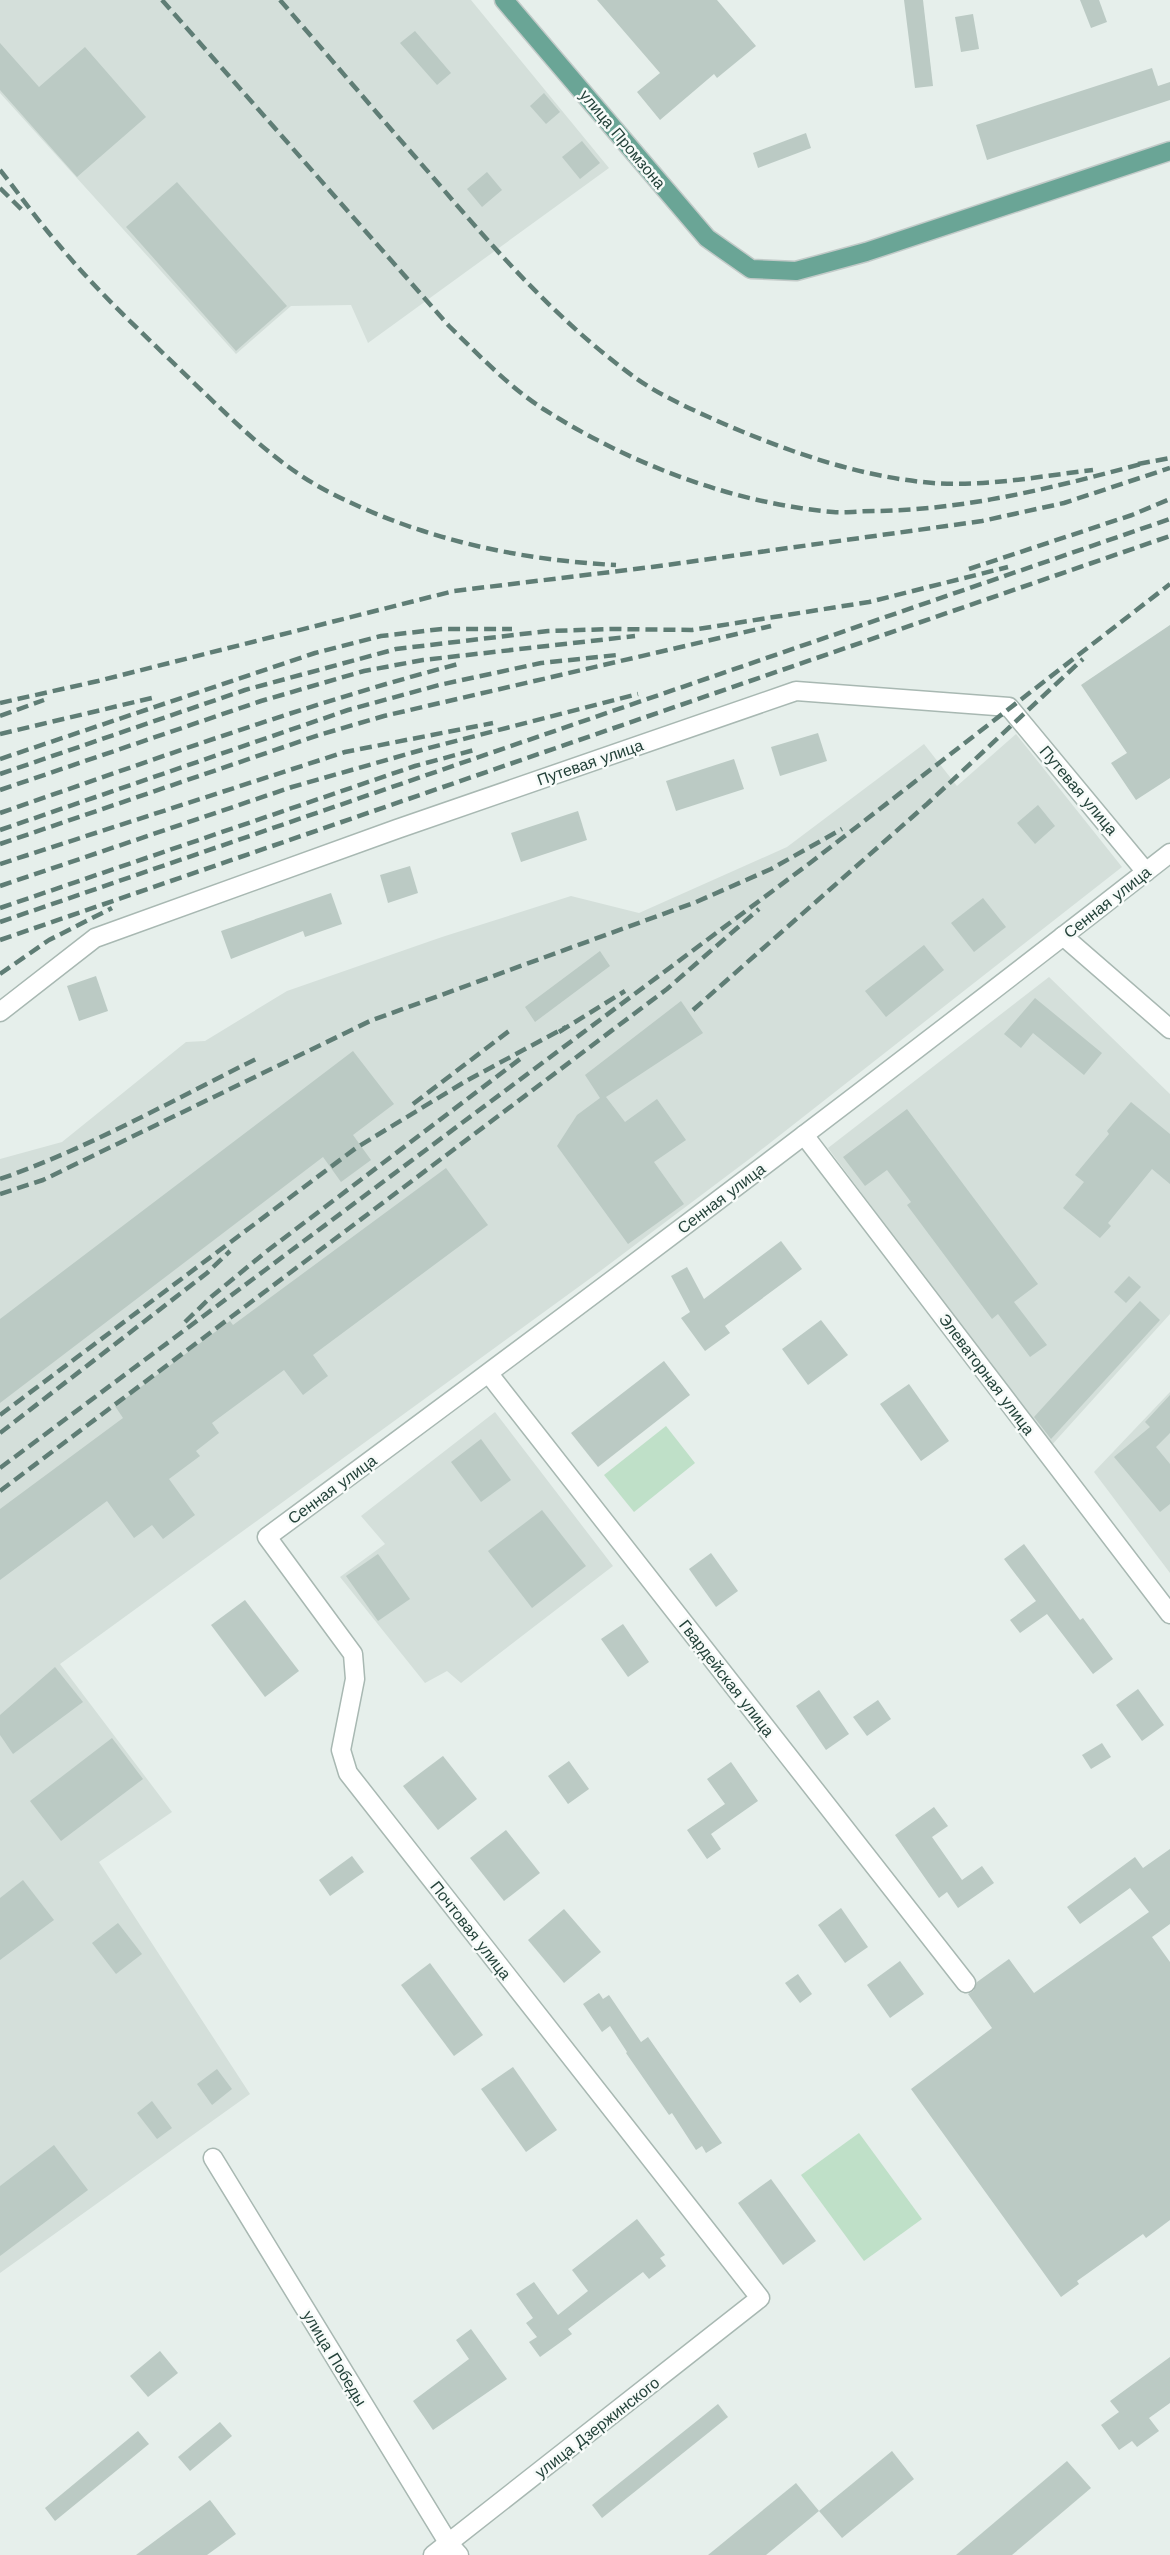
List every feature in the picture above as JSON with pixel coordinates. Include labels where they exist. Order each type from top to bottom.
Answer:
[{"type":"main road","name":"улица Промзона","points":[[504,0],[707,238],[751,269],[796,271],[866,252],[1170,151]]},
{"type":"street","name":"Путевая улица","points":[[0,1012],[95,938],[397,829],[796,691],[1009,708],[1146,872]]},
{"type":"street","name":"Сенная улица","points":[[267,1537],[489,1374],[804,1136],[1170,853]]},
{"type":"street","points":[[1063,936],[1170,1029]]},
{"type":"street","name":"Элеваторная улица","points":[[804,1136],[1170,1614]]},
{"type":"street","name":"Гвардейская улица","points":[[489,1374],[966,1983]]},
{"type":"street","name":"Почтовая улица","points":[[267,1537],[353,1654],[355,1679],[341,1750],[348,1773],[760,2298]]},
{"type":"street","name":"улица Победы","points":[[213,2158],[454,2549]]},
{"type":"street","name":"улица Дзержинского","points":[[433,2555],[454,2549],[760,2298]]},
{"type":"shaded area","points":[[0,0],[471,0],[609,168],[368,343],[351,305],[291,306],[236,354],[0,93]]},
{"type":"shaded area","points":[[1016,734],[1122,867],[752,1157],[599,1272],[60,1664],[172,1812],[99,1862],[250,2094],[0,2273],[0,1159],[62,1142],[186,1042],[205,1041],[287,991],[442,937],[571,896],[639,913],[787,847],[924,744],[957,786]]},
{"type":"shaded area","points":[[1049,977],[1170,1094],[1170,1314],[1050,1447],[828,1148]]},
{"type":"shaded area","points":[[1170,1392],[1170,1573],[1094,1472]]},
{"type":"shaded area","points":[[495,1412],[613,1566],[461,1683],[447,1671],[425,1683],[340,1577],[385,1544],[361,1516]]},
{"type":"green space","points":[[666,1426],[695,1463],[634,1512],[604,1475]]},
{"type":"green space","points":[[859,2133],[922,2219],[864,2261],[801,2175]]},
{"type":"building","points":[[597,0],[717,0],[756,46],[717,78],[714,74],[660,120],[637,92],[660,73]]},
{"type":"building","points":[[904,0],[923,0],[933,86],[915,88]]},
{"type":"building","points":[[1080,0],[1099,0],[1107,22],[1091,28]]},
{"type":"building","points":[[973,14],[979,49],[961,52],[955,17]]},
{"type":"building","points":[[415,31],[451,73],[437,85],[400,43]]},
{"type":"building","points":[[0,43],[39,87],[85,47],[146,117],[77,177],[0,90]]},
{"type":"building","points":[[1152,68],[1158,86],[1170,82],[1170,100],[987,160],[976,125]]},
{"type":"building","points":[[544,93],[560,112],[546,124],[530,106]]},
{"type":"building","points":[[806,133],[811,148],[758,168],[753,153]]},
{"type":"building","points":[[582,141],[600,163],[580,179],[562,157]]},
{"type":"building","points":[[487,172],[502,190],[482,207],[467,189]]},
{"type":"building","points":[[177,182],[287,306],[236,351],[126,227]]},
{"type":"building","points":[[1170,625],[1170,778],[1136,800],[1111,763],[1127,753],[1081,685]]},
{"type":"building","points":[[818,733],[827,761],[780,776],[771,747]]},
{"type":"building","points":[[734,759],[744,789],[676,811],[666,781]]},
{"type":"building","points":[[1038,805],[1055,826],[1035,844],[1017,823]]},
{"type":"building","points":[[578,811],[587,840],[521,862],[511,833]]},
{"type":"building","points":[[410,866],[418,893],[388,903],[380,875]]},
{"type":"building","points":[[331,893],[342,924],[305,937],[303,931],[231,959],[221,931]]},
{"type":"building","points":[[983,898],[1006,927],[974,952],[951,923]]},
{"type":"building","points":[[924,945],[944,970],[886,1017],[865,991]]},
{"type":"building","points":[[600,951],[610,966],[535,1022],[525,1007]]},
{"type":"building","points":[[96,976],[108,1011],[79,1021],[67,986]]},
{"type":"building","points":[[1035,998],[1102,1053],[1084,1075],[1033,1033],[1021,1048],[1004,1034]]},
{"type":"building","points":[[681,1001],[703,1033],[606,1097],[625,1122],[657,1099],[686,1140],[654,1162],[684,1204],[628,1244],[557,1146],[577,1115],[600,1098],[585,1075]]},
{"type":"building","points":[[353,1051],[394,1104],[353,1135],[371,1160],[341,1182],[323,1157],[0,1403],[0,1319]]},
{"type":"building","points":[[1131,1102],[1170,1134],[1170,1184],[1152,1169],[1108,1223],[1111,1226],[1100,1238],[1063,1208],[1084,1182],[1075,1175],[1109,1134],[1107,1131]]},
{"type":"building","points":[[907,1109],[1038,1284],[1014,1302],[1047,1345],[1030,1357],[998,1314],[992,1319],[907,1205],[911,1202],[887,1170],[865,1186],[843,1157]]},
{"type":"building","points":[[446,1168],[488,1225],[313,1355],[328,1376],[303,1395],[284,1370],[212,1423],[219,1433],[196,1451],[200,1456],[169,1479],[195,1515],[163,1539],[152,1525],[134,1538],[107,1501],[0,1580],[0,1509],[123,1418],[115,1406],[230,1321],[233,1325]]},
{"type":"building","points":[[781,1241],[802,1269],[725,1326],[730,1333],[705,1351],[681,1318],[690,1312],[671,1276],[687,1267],[704,1299]]},
{"type":"building","points":[[1129,1276],[1141,1287],[1126,1303],[1114,1292]]},
{"type":"building","points":[[1140,1301],[1160,1320],[1051,1439],[1034,1417]]},
{"type":"building","points":[[821,1320],[848,1355],[808,1385],[782,1349]]},
{"type":"building","points":[[664,1361],[690,1395],[598,1467],[571,1433]]},
{"type":"building","points":[[909,1384],[949,1441],[921,1461],[880,1404]]},
{"type":"building","points":[[1170,1395],[1170,1433],[1156,1447],[1170,1464],[1170,1504],[1160,1512],[1114,1457],[1150,1427],[1145,1422]]},
{"type":"building","points":[[481,1439],[511,1480],[481,1502],[451,1462]]},
{"type":"building","points":[[542,1510],[586,1566],[532,1608],[488,1551]]},
{"type":"building","points":[[1024,1544],[1080,1620],[1083,1618],[1113,1659],[1093,1674],[1047,1614],[1020,1633],[1010,1620],[1036,1601],[1004,1559]]},
{"type":"building","points":[[711,1553],[738,1591],[716,1607],[689,1569]]},
{"type":"building","points":[[378,1554],[410,1599],[378,1621],[346,1576]]},
{"type":"building","points":[[245,1600],[299,1671],[265,1697],[211,1625]]},
{"type":"building","points":[[623,1624],[649,1662],[628,1677],[601,1639]]},
{"type":"building","points":[[55,1667],[83,1702],[13,1754],[0,1735],[0,1715]]},
{"type":"building","points":[[1138,1689],[1164,1725],[1142,1741],[1116,1705]]},
{"type":"building","points":[[819,1690],[849,1734],[826,1750],[796,1706]]},
{"type":"building","points":[[878,1700],[891,1719],[867,1736],[853,1717]]},
{"type":"building","points":[[112,1738],[143,1779],[61,1841],[30,1801]]},
{"type":"building","points":[[1102,1743],[1111,1757],[1091,1769],[1082,1755]]},
{"type":"building","points":[[443,1756],[477,1799],[438,1830],[403,1786]]},
{"type":"building","points":[[569,1761],[589,1789],[568,1804],[548,1776]]},
{"type":"building","points":[[731,1762],[758,1801],[711,1834],[721,1849],[707,1859],[687,1830],[725,1804],[707,1779]]},
{"type":"building","points":[[934,1807],[948,1826],[932,1837],[962,1880],[982,1866],[994,1883],[958,1908],[947,1892],[939,1898],[895,1835]]},
{"type":"building","points":[[506,1830],[540,1873],[504,1901],[470,1858]]},
{"type":"building","points":[[1170,1849],[1170,1924],[1152,1937],[1170,1962],[1170,2220],[1146,2238],[1143,2234],[1077,2281],[1079,2284],[1061,2297],[911,2089],[992,2028],[968,1994],[973,1991],[977,1982],[1009,1959],[1034,1993],[1149,1912],[1130,1888],[1080,1924],[1067,1907],[1135,1857],[1143,1868]]},
{"type":"building","points":[[352,1856],[364,1872],[330,1896],[319,1880]]},
{"type":"building","points":[[23,1880],[54,1920],[0,1960],[0,1898]]},
{"type":"building","points":[[841,1908],[868,1947],[845,1963],[818,1925]]},
{"type":"building","points":[[564,1909],[601,1952],[564,1983],[528,1940]]},
{"type":"building","points":[[118,1923],[142,1954],[116,1974],[92,1943]]},
{"type":"building","points":[[900,1961],[924,1994],[890,2018],[867,1985]]},
{"type":"building","points":[[430,1963],[483,2035],[454,2056],[401,1985]]},
{"type":"building","points":[[798,1974],[812,1994],[800,2003],[785,1983]]},
{"type":"building","points":[[599,1993],[603,1999],[609,1995],[641,2042],[648,2037],[722,2143],[706,2153],[702,2146],[696,2150],[672,2113],[669,2115],[626,2053],[610,2026],[602,2032],[583,2004]]},
{"type":"building","points":[[513,2067],[557,2130],[526,2152],[481,2089]]},
{"type":"building","points":[[217,2069],[232,2089],[212,2105],[197,2084]]},
{"type":"building","points":[[152,2101],[172,2128],[157,2139],[137,2113]]},
{"type":"building","points":[[54,2145],[88,2190],[0,2256],[0,2186]]},
{"type":"building","points":[[771,2179],[816,2241],[783,2265],[738,2203]]},
{"type":"building","points":[[637,2219],[665,2255],[660,2258],[666,2266],[649,2279],[643,2272],[568,2329],[572,2334],[540,2357],[529,2342],[537,2337],[526,2323],[533,2318],[516,2294],[534,2282],[558,2315],[588,2291],[572,2270]]},
{"type":"building","points":[[471,2329],[507,2379],[433,2430],[413,2401],[469,2359],[456,2340]]},
{"type":"building","points":[[160,2351],[178,2373],[148,2397],[130,2376]]},
{"type":"building","points":[[1170,2357],[1170,2403],[1149,2418],[1159,2431],[1137,2447],[1132,2441],[1119,2450],[1101,2425],[1119,2412],[1110,2401]]},
{"type":"building","points":[[718,2404],[728,2417],[602,2518],[592,2505]]},
{"type":"building","points":[[220,2422],[232,2436],[190,2471],[178,2457]]},
{"type":"building","points":[[138,2431],[149,2444],[55,2521],[45,2508]]},
{"type":"building","points":[[892,2451],[914,2479],[842,2538],[819,2511]]},
{"type":"building","points":[[1067,2461],[1091,2488],[1012,2555],[956,2555]]},
{"type":"building","points":[[796,2483],[819,2511],[766,2555],[708,2555]]},
{"type":"building","points":[[210,2500],[236,2534],[207,2555],[136,2555]]},
{"type":"railway","points":[[162,0],[449,326],[495,371],[545,410],[578,430],[647,464],[683,478],[757,500],[838,512],[909,510],[977,502],[1011,496],[1145,463]]},
{"type":"railway","points":[[280,0],[479,230],[528,283],[608,357],[657,392],[773,444],[825,462],[906,480],[973,484],[1093,470]]},
{"type":"railway","points":[[0,170],[44,227],[125,316],[242,428],[292,470],[329,492],[363,508],[433,534],[505,552],[616,565]]},
{"type":"railway","points":[[0,188],[23,211]]},
{"type":"railway","points":[[1138,464],[1170,458]]},
{"type":"railway","points":[[0,703],[98,681],[454,591],[652,567],[982,521],[1064,503],[1170,468]]},
{"type":"railway","points":[[969,569],[1132,515],[1170,499]]},
{"type":"railway","points":[[0,922],[1170,519]]},
{"type":"railway","points":[[0,940],[1170,536]]},
{"type":"railway","points":[[0,774],[245,690],[396,649],[548,631],[692,630],[869,602],[1008,567]]},
{"type":"railway","points":[[0,1468],[810,863],[1170,584]]},
{"type":"railway","points":[[0,844],[319,735],[384,716],[771,626]]},
{"type":"railway","points":[[0,759],[315,653],[381,636],[442,629],[512,629]]},
{"type":"railway","points":[[0,790],[261,701],[364,671],[423,660],[635,636]]},
{"type":"railway","points":[[0,830],[348,710],[439,685],[541,663],[617,655]]},
{"type":"railway","points":[[693,1010],[927,804],[1083,659]]},
{"type":"railway","points":[[0,813],[345,696],[462,663]]},
{"type":"railway","points":[[0,886],[292,787],[425,749],[638,694]]},
{"type":"railway","points":[[0,734],[156,697]]},
{"type":"railway","points":[[0,716],[44,700]]},
{"type":"railway","points":[[0,864],[345,752],[493,723]]},
{"type":"railway","points":[[0,908],[415,766],[474,750]]},
{"type":"railway","points":[[0,1194],[43,1180],[370,1021],[696,902],[771,869],[842,829]]},
{"type":"railway","points":[[0,974],[49,940],[112,908]]},
{"type":"railway","points":[[0,1491],[667,989],[759,909]]},
{"type":"railway","points":[[559,1032],[625,991]]},
{"type":"railway","points":[[0,1415],[356,1148],[466,1081],[566,1027]]},
{"type":"railway","points":[[413,1104],[509,1031]]},
{"type":"railway","points":[[0,1179],[98,1138],[258,1058]]},
{"type":"railway","points":[[185,1322],[211,1297],[267,1251],[520,1059]]},
{"type":"railway","points":[[0,1433],[207,1273],[230,1251]]}]
